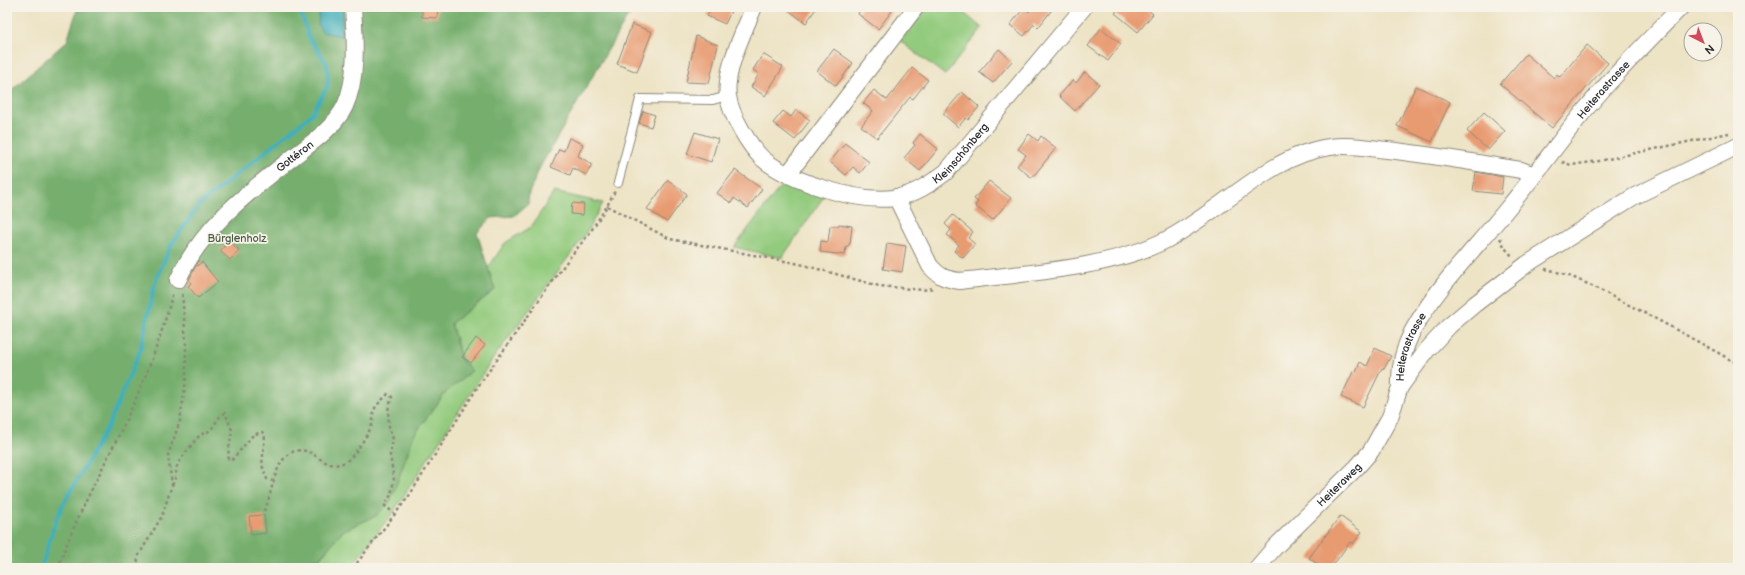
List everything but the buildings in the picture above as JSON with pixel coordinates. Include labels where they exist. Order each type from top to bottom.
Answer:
[{"type":"street","name":"Gottéron","points":[[178,280],[193,253],[212,228],[267,178],[327,129],[345,107],[353,72],[353,7]]},
{"type":"street","name":"Kleinschönberg","points":[[754,7],[730,66],[728,96],[743,135],[763,158],[788,174],[828,190],[868,199],[896,198],[926,186],[946,172],[1084,7]]},
{"type":"street","points":[[788,174],[916,7]]},
{"type":"street","name":"Heiterastrasse","points":[[1400,387],[1399,372],[1401,360],[1412,332],[1441,289],[1596,98],[1681,7]]},
{"type":"street","name":"Heiterastrasse","points":[[1400,387],[1427,350],[1449,326],[1474,304],[1527,264],[1633,197],[1734,139]]},
{"type":"street","points":[[896,198],[930,266],[946,279],[960,281],[1053,269],[1107,260],[1140,251],[1166,240],[1190,226],[1286,161],[1310,150],[1331,146],[1352,146],[1401,152],[1521,170],[1534,175]]},
{"type":"street","name":"Heiteraweg","points":[[1257,568],[1275,547],[1372,451],[1390,417],[1400,387]]},
{"type":"lane","points":[[618,183],[640,100],[713,100],[728,96]]},
{"type":"path","points":[[1548,157],[1571,165],[1734,139]]},
{"type":"path","points":[[353,568],[409,496],[479,385],[570,257],[589,234],[608,205],[670,239],[800,264],[880,286],[923,290],[940,286],[946,279]]},
{"type":"path","points":[[1494,225],[1505,248],[1517,261],[1554,271],[1599,290],[1678,329],[1738,364]]},
{"type":"path","points":[[172,485],[168,455],[180,421],[186,379],[186,343],[182,286],[178,280]]},
{"type":"path","points":[[58,568],[80,512],[144,380],[178,280]]},
{"type":"path","points":[[264,511],[268,503],[272,481],[286,456],[295,451],[304,450],[314,454],[325,463],[337,465],[348,460],[372,425],[374,411],[388,394],[392,397],[388,410],[389,427],[393,439],[390,455],[394,480],[391,495],[384,505],[395,514]]},
{"type":"path","points":[[136,568],[139,555],[162,516],[172,485],[176,479],[176,470],[179,461],[194,441],[210,430],[222,414],[225,413],[232,430],[228,455],[229,460],[232,460],[254,435],[262,432],[265,435],[262,465],[267,479],[272,481]]},
{"type":"green space","name":"Bürglenholz","points":[[78,7],[639,7],[626,19],[540,167],[529,193],[528,204],[514,216],[491,218],[477,233],[495,290],[451,323],[461,359],[472,371],[445,393],[414,435],[390,502],[376,516],[344,530],[311,568],[7,568],[7,94],[67,41]]},
{"type":"green space","points":[[925,7],[957,7],[982,28],[945,75],[900,41]]},
{"type":"green space","points":[[784,182],[824,196],[782,258],[734,247]]},
{"type":"green space","points":[[554,192],[603,203],[585,235],[492,360],[392,514],[350,568],[311,568],[344,530],[375,516],[390,502],[414,435],[445,393],[471,371],[461,359],[451,323],[495,290],[488,268],[505,243],[531,227]]},
{"type":"water","points":[[320,7],[343,7],[341,36],[322,32],[318,24]]},
{"type":"waterway","points":[[41,568],[56,520],[65,501],[109,424],[140,351],[155,283],[170,247],[199,205],[311,115],[328,85],[327,64],[309,38],[299,7]]}]
